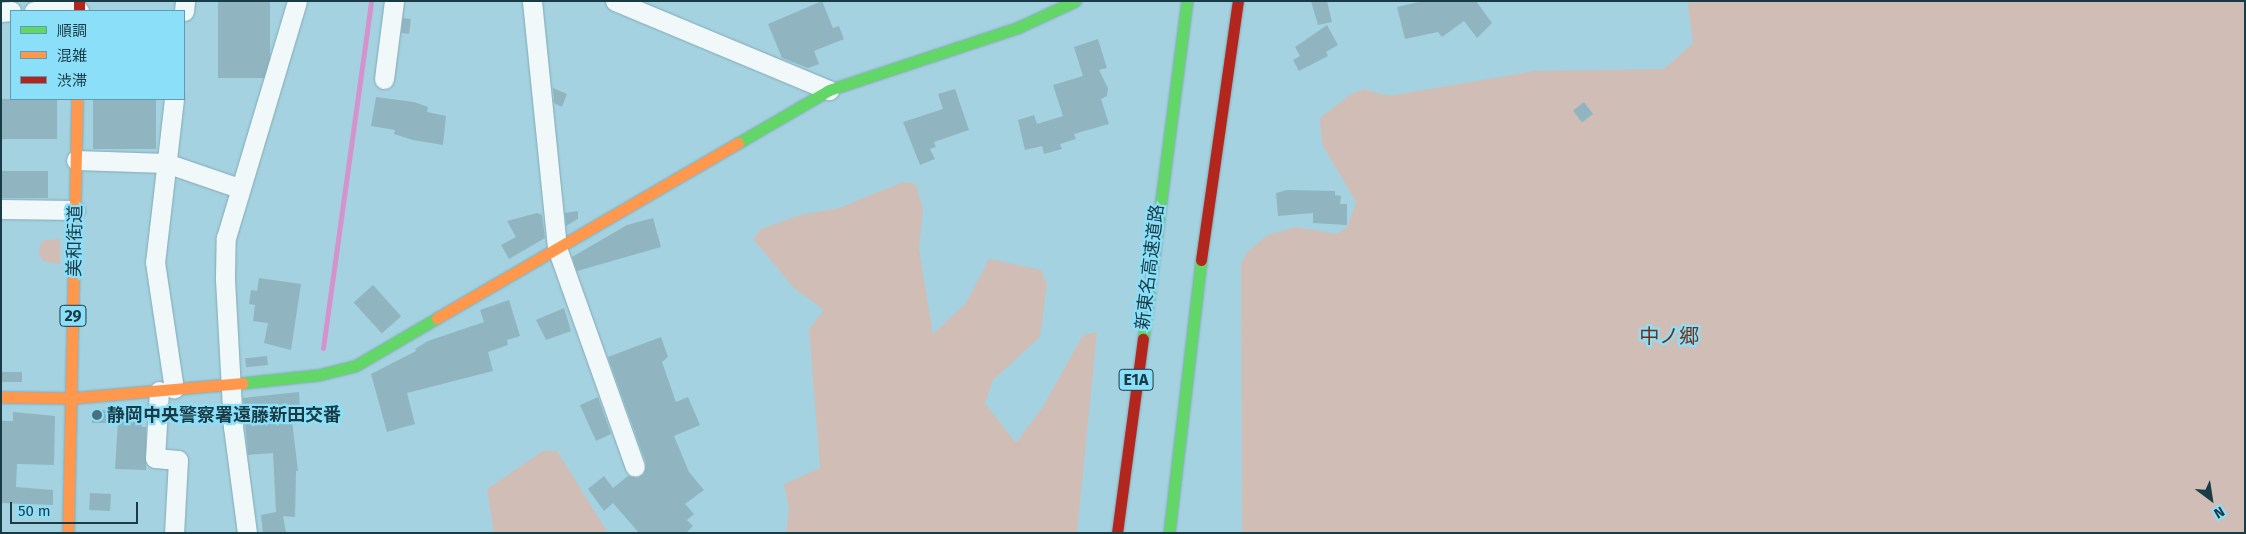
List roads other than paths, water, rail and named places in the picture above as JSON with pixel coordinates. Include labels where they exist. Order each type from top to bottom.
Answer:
[{"type":"main road","points":[[1,397],[72,398],[166,390],[231,382],[318,375],[355,366],[828,90],[1019,27],[1075,1]]},
{"type":"main road","name":"新東名高速道路","points":[[1117,533],[1155,226],[1187,1]]},
{"type":"main road","points":[[1169,533],[1203,246],[1238,1]]},
{"type":"main road","name":"美和街道","points":[[68,533],[77,100]]},
{"type":"street","points":[[247,533],[233,428],[226,248],[239,188],[297,1]]},
{"type":"street","points":[[384,79],[394,1]]},
{"type":"street","points":[[532,1],[557,248],[635,466]]},
{"type":"street","points":[[615,1],[828,90]]},
{"type":"street","points":[[174,100],[155,262],[166,390],[155,458],[178,460],[174,533]]},
{"type":"street","points":[[76,160],[166,163],[239,188]]},
{"type":"street","points":[[1,209],[75,210]]},
{"type":"waterway","points":[[323,348],[371,1]]},
{"type":"place","name":"静岡中央警察署遠藤新田交番","points":[[97,415]]},
{"type":"district","name":"中ノ郷","points":[[1669,336]]}]
